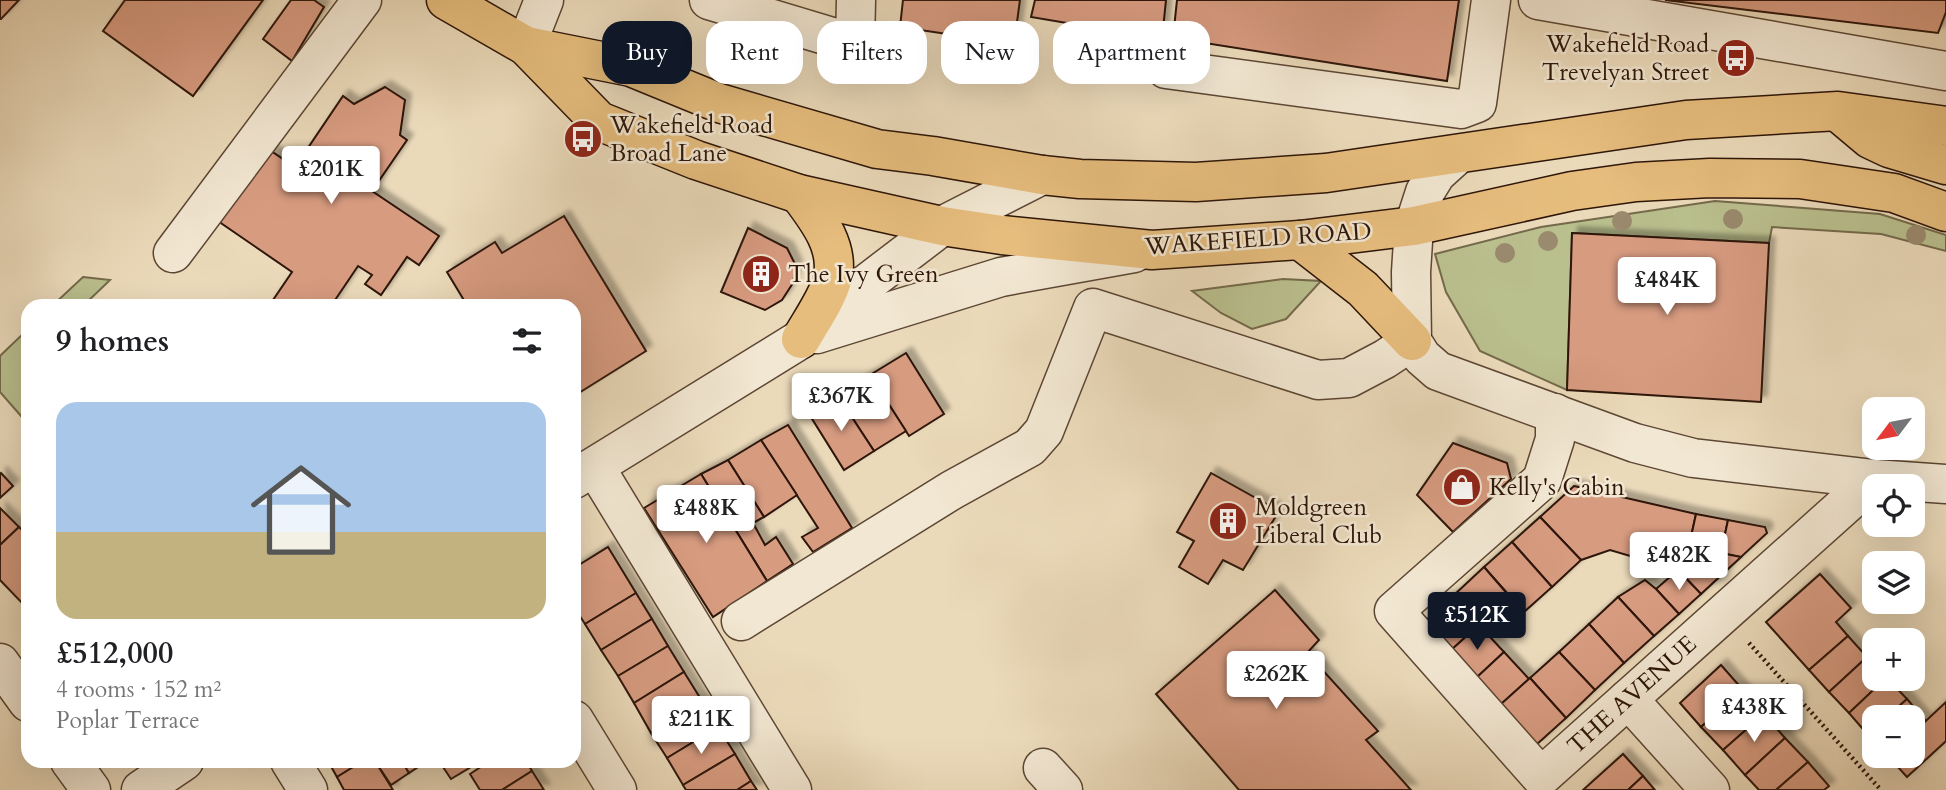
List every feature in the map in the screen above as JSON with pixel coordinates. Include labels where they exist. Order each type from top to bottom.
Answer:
[{"type":"highway","name":"WAKEFIELD ROAD","points":[[446,0],[526,46],[599,121],[696,160],[799,194],[942,226],[1002,235],[1152,250],[1300,240],[1414,226],[1572,191],[1636,182],[1710,178],[1801,179],[1894,193],[1946,212]]},
{"type":"highway","name":"WAKEFIELD ROAD","points":[[526,46],[631,67],[719,103],[877,149],[933,156],[1042,176],[1080,179],[1196,182],[1326,173],[1686,120],[1838,111],[1946,126]]},
{"type":"highway","points":[[1838,111],[1870,139],[1889,148],[1946,165]]},
{"type":"highway","points":[[799,194],[820,222],[833,252],[833,279],[801,339]]},
{"type":"highway","points":[[1300,240],[1363,289],[1412,341]]},
{"type":"street","points":[[173,253],[362,0]]},
{"type":"street","points":[[526,46],[544,0]]},
{"type":"street","points":[[709,0],[855,44],[856,0]]},
{"type":"street","points":[[1194,84],[1207,91],[1461,109],[1477,103],[1491,0]]},
{"type":"street","points":[[1538,0],[1946,71]]},
{"type":"street","points":[[1457,155],[1436,174],[1425,192],[1414,226],[1411,272],[1412,341],[1422,357],[1438,371],[1635,443],[1693,458],[1862,477]]},
{"type":"street","points":[[792,790],[584,473],[801,339],[866,284],[942,226],[1042,176]]},
{"type":"street","points":[[801,339],[1001,277],[1152,250]]},
{"type":"street","points":[[741,621],[952,490],[1030,447],[1044,431],[1093,308],[1318,380],[1349,378],[1412,341]]},
{"type":"street","name":"THE AVENUE","points":[[1555,413],[1555,439],[1542,480],[1394,611],[1541,777],[1862,489]]},
{"type":"street","points":[[1925,482],[1946,484]]},
{"type":"street","points":[[0,663],[21,692]]},
{"type":"street","points":[[1628,699],[1710,790]]},
{"type":"street","points":[[581,731],[617,790]]},
{"type":"street","points":[[75,768],[90,790]]},
{"type":"street","points":[[141,790],[174,768]]},
{"type":"street","points":[[294,768],[308,790]]},
{"type":"path","points":[[1723,614],[1881,790]]},
{"type":"green space","points":[[1715,201],[1880,214],[1946,235],[1946,251],[1881,234],[1772,227],[1769,243],[1572,233],[1567,390],[1480,351],[1446,292],[1435,254],[1541,227]]},
{"type":"green space","points":[[83,277],[110,280],[90,299],[59,299]]},
{"type":"green space","points":[[1283,279],[1321,281],[1286,319],[1252,329],[1221,313],[1192,291]]},
{"type":"green space","points":[[21,336],[21,416],[0,392],[0,356]]},
{"type":"building","points":[[0,0],[19,0],[1,19],[0,19]]},
{"type":"building","points":[[125,0],[263,0],[193,96],[103,31]]},
{"type":"building","points":[[291,0],[314,0],[324,7],[292,61],[263,39]]},
{"type":"building","points":[[903,0],[1020,0],[1017,21],[941,21],[941,33],[927,31],[927,21],[901,21]]},
{"type":"building","points":[[1035,0],[1166,0],[1164,21],[1055,21],[1031,17]]},
{"type":"building","points":[[1177,0],[1459,0],[1447,81],[1210,44],[1210,21],[1175,21]]},
{"type":"building","points":[[1665,0],[1946,0],[1946,12],[1938,33]]},
{"type":"building","points":[[385,87],[405,100],[400,135],[407,140],[372,191],[439,236],[419,265],[407,257],[381,295],[365,284],[372,275],[358,266],[336,299],[274,299],[292,272],[215,219],[265,147],[295,167],[343,96],[354,104]]},
{"type":"building","points":[[564,216],[646,351],[581,392],[581,299],[463,299],[447,272],[495,242],[502,253]]},
{"type":"building","name":"The Ivy Green","points":[[748,228],[787,248],[796,266],[793,283],[782,300],[765,310],[721,292]]},
{"type":"building","points":[[1572,233],[1769,243],[1761,402],[1567,390]]},
{"type":"building","points":[[906,353],[944,414],[909,436],[870,375]]},
{"type":"building","points":[[870,375],[906,431],[874,451],[838,396]]},
{"type":"building","points":[[838,396],[874,451],[844,470],[809,414]]},
{"type":"building","points":[[788,425],[852,528],[813,552],[802,537],[818,528],[761,440]]},
{"type":"building","points":[[761,440],[797,495],[764,517],[728,460]]},
{"type":"building","name":"Kelly's Cabin","points":[[1453,443],[1507,463],[1511,479],[1453,532],[1417,495]]},
{"type":"building","points":[[728,460],[764,517],[753,523],[765,545],[776,537],[793,564],[767,581],[701,474]]},
{"type":"building","name":"Moldgreen Liberal Club","points":[[1211,473],[1279,511],[1243,570],[1223,560],[1208,584],[1179,567],[1194,541],[1177,532]]},
{"type":"building","points":[[0,474],[13,486],[0,498]]},
{"type":"building","points":[[701,474],[767,581],[713,617],[644,508]]},
{"type":"building","points":[[1574,486],[1696,514],[1689,546],[1678,570],[1610,550],[1581,560],[1540,517]]},
{"type":"building","points":[[0,508],[19,527],[0,545]]},
{"type":"building","points":[[1696,514],[1728,520],[1721,553],[1689,546]]},
{"type":"building","points":[[1540,517],[1581,560],[1552,587],[1512,542]]},
{"type":"building","points":[[1728,520],[1765,527],[1767,533],[1741,557],[1721,553]]},
{"type":"building","points":[[19,527],[21,529],[21,602],[0,580],[0,545]]},
{"type":"building","points":[[1512,542],[1552,587],[1524,612],[1484,567]]},
{"type":"building","points":[[1689,546],[1741,557],[1701,594],[1678,570]]},
{"type":"building","points":[[608,547],[636,593],[585,624],[581,618],[581,564]]},
{"type":"building","points":[[1484,567],[1510,597],[1480,624],[1454,595]]},
{"type":"building","points":[[1678,570],[1701,594],[1679,614],[1656,589]]},
{"type":"building","points":[[1820,574],[1851,608],[1836,622],[1848,636],[1809,670],[1766,622]]},
{"type":"building","points":[[1645,580],[1679,614],[1654,636],[1618,597]]},
{"type":"building","points":[[1275,590],[1319,640],[1307,653],[1378,731],[1366,740],[1411,790],[1239,790],[1156,694]]},
{"type":"building","points":[[636,593],[652,619],[601,650],[585,624]]},
{"type":"building","points":[[1454,595],[1480,624],[1450,651],[1424,622]]},
{"type":"building","points":[[1618,597],[1654,636],[1624,663],[1589,624]]},
{"type":"building","points":[[652,619],[668,646],[618,676],[601,650]]},
{"type":"building","points":[[1589,624],[1624,663],[1595,690],[1559,652]]},
{"type":"building","points":[[1479,625],[1504,652],[1475,679],[1450,651]]},
{"type":"building","points":[[1848,636],[1862,651],[1862,662],[1829,692],[1809,670]]},
{"type":"building","points":[[668,646],[684,672],[634,703],[618,676]]},
{"type":"building","points":[[1504,652],[1529,679],[1500,705],[1475,679]]},
{"type":"building","points":[[1559,652],[1595,690],[1566,718],[1530,678]]},
{"type":"building","points":[[1862,662],[1862,691],[1872,691],[1849,713],[1829,692]]},
{"type":"building","points":[[1721,665],[1743,690],[1701,727],[1680,703]]},
{"type":"building","points":[[684,672],[702,701],[651,733],[634,703]]},
{"type":"building","points":[[1530,678],[1566,718],[1536,745],[1500,705]]},
{"type":"building","points":[[1743,690],[1764,714],[1723,750],[1701,727]]},
{"type":"building","points":[[1872,691],[1899,691],[1907,699],[1900,705],[1862,705],[1862,728],[1849,713]]},
{"type":"building","points":[[1907,699],[1912,705],[1900,705]]},
{"type":"building","points":[[702,701],[718,727],[667,758],[651,733]]},
{"type":"building","points":[[1946,702],[1946,741],[1925,760],[1925,722]]},
{"type":"building","points":[[1764,714],[1785,738],[1745,775],[1723,750]]},
{"type":"building","points":[[718,727],[735,754],[683,785],[667,758]]},
{"type":"building","points":[[1785,738],[1808,762],[1776,790],[1759,790],[1745,775]]},
{"type":"building","points":[[735,754],[751,781],[737,790],[686,790],[683,785]]},
{"type":"building","points":[[1623,754],[1643,776],[1628,790],[1583,790]]},
{"type":"building","points":[[1808,762],[1829,786],[1824,790],[1776,790]]},
{"type":"building","points":[[332,768],[352,768],[337,777]]},
{"type":"building","points":[[352,768],[379,768],[393,790],[344,790],[337,777]]},
{"type":"building","points":[[380,768],[406,768],[409,773],[391,785]]},
{"type":"building","points":[[444,768],[469,768],[451,779]]},
{"type":"building","points":[[479,768],[530,768],[532,771],[502,790],[480,790],[470,774]]},
{"type":"building","points":[[1899,768],[1917,768],[1907,777]]},
{"type":"building","points":[[532,771],[544,790],[502,790]]},
{"type":"building","points":[[1643,776],[1655,790],[1628,790]]},
{"type":"building","points":[[751,781],[757,790],[737,790]]},
{"type":"place","name":"Wakefield Road Trevelyan Street","points":[[1736,58]]},
{"type":"place","name":"Wakefield Road Broad Lane","points":[[583,139]]},
{"type":"place","name":"The Ivy Green","points":[[761,274]]},
{"type":"place","name":"Kelly's Cabin","points":[[1462,487]]},
{"type":"place","name":"Moldgreen Liberal Club","points":[[1228,521]]}]
